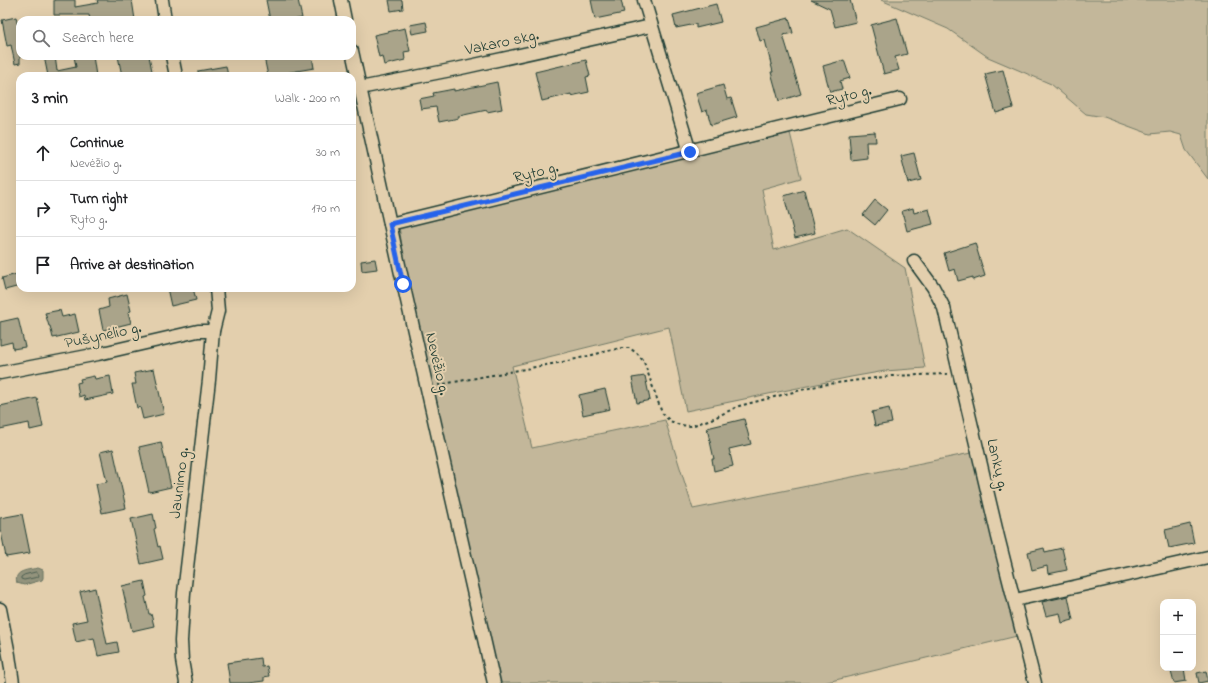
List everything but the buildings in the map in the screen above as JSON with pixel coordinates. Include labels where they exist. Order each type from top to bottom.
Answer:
[{"type":"street","points":[[162,0],[164,16]]},
{"type":"street","points":[[341,0],[344,16]]},
{"type":"street","points":[[644,0],[690,152]]},
{"type":"street","name":"Vakaro skg.","points":[[360,88],[461,68],[651,26]]},
{"type":"street","points":[[173,60],[175,72]]},
{"type":"street","name":"Nevėžio g.","points":[[354,60],[426,387],[494,683]]},
{"type":"street","name":"Ryto g.","points":[[390,224],[690,152],[900,99]]},
{"type":"street","name":"Lankų g.","points":[[914,261],[933,287],[944,308],[998,537],[1035,683]]},
{"type":"street","name":"Jaunimo g.","points":[[186,683],[182,660],[181,641],[183,605],[209,380],[213,331],[218,311],[216,292]]},
{"type":"street","name":"Pušynėlio g.","points":[[0,374],[98,354],[198,331],[213,331]]},
{"type":"street","points":[[1015,600],[1208,557]]},
{"type":"street","points":[[0,609],[13,683]]},
{"type":"path","points":[[426,387],[568,361],[620,348],[629,348],[637,352],[644,362],[662,413],[670,421],[680,425],[691,426],[714,418],[739,406],[821,385],[891,376],[959,374]]},
{"type":"shaded area","points":[[881,0],[1208,0],[1208,179],[1186,150],[1181,135],[1170,132],[1150,134],[1104,117],[1086,114],[1051,84],[988,57],[948,29]]},
{"type":"shaded area","points":[[790,133],[801,178],[762,189],[774,250],[847,228],[905,268],[925,368],[885,371],[851,377],[686,411],[669,327],[512,366],[532,448],[665,420],[693,509],[981,451],[998,556],[1017,636],[823,683],[494,683],[407,281],[399,226]]},
{"type":"water","points":[[38,568],[43,570],[42,580],[24,585],[17,583],[17,575],[26,570]]},
{"type":"route","points":[[403,284],[390,224],[690,152]]}]
